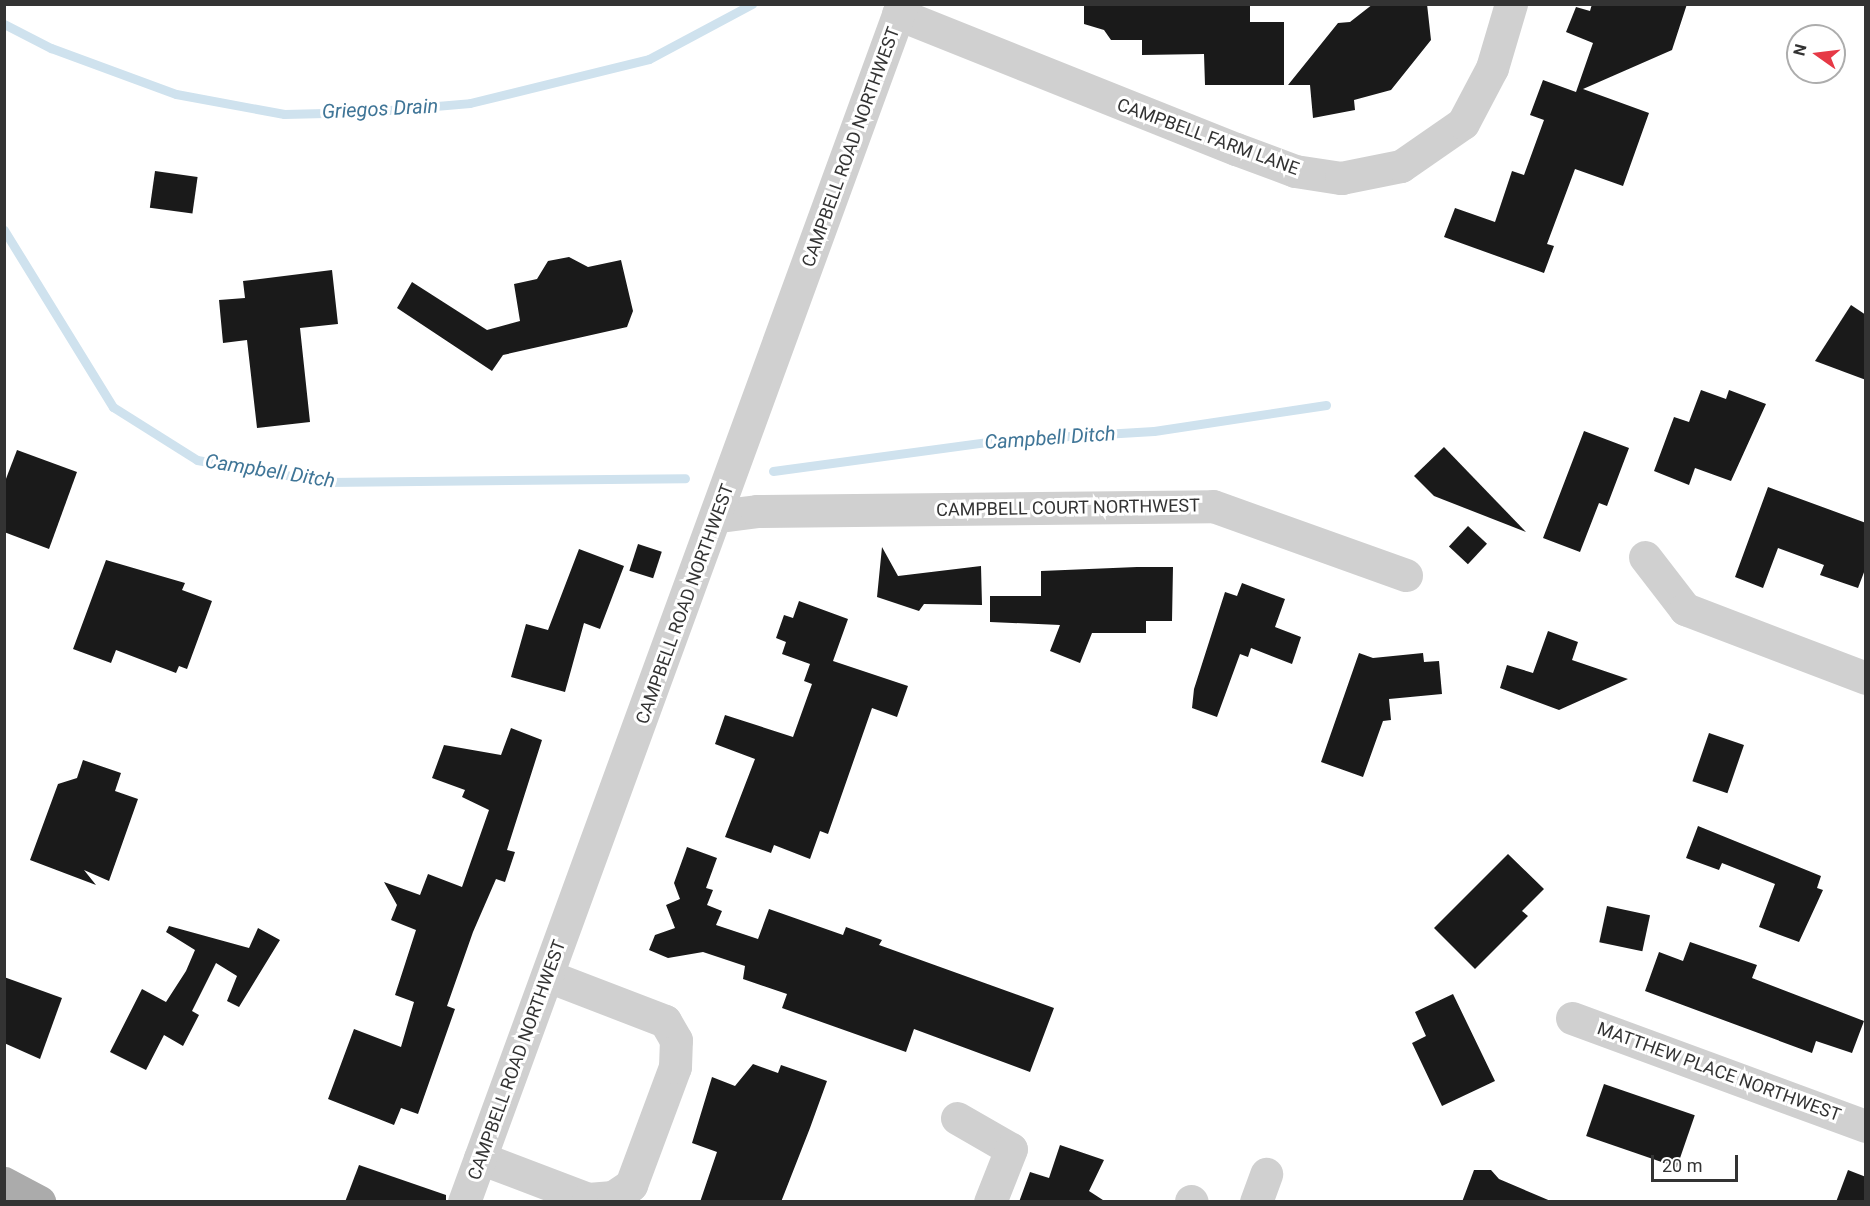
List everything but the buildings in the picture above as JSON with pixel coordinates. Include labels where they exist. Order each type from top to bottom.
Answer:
[{"type":"main road","points":[[4,1183],[39,1202]]},
{"type":"street","name":"CAMPBELL FARM LANE","points":[[900,9],[1236,149],[1295,171],[1341,178],[1401,166],[1463,123],[1492,68],[1509,5]]},
{"type":"street","name":"CAMPBELL ROAD NORTHWEST","points":[[464,1202],[718,516],[900,9]]},
{"type":"street","name":"CAMPBELL COURT NORTHWEST","points":[[718,516],[757,511],[1213,507],[1406,575]]},
{"type":"street","points":[[1645,557],[1685,609],[1866,678]]},
{"type":"street","points":[[480,1158],[588,1199],[613,1197],[631,1185],[671,1078],[676,1040],[664,1021],[548,976]]},
{"type":"street","name":"MATTHEW PLACE NORTHWEST","points":[[1572,1018],[1866,1126]]},
{"type":"street","points":[[957,1118],[1011,1149],[990,1202]]},
{"type":"waterway","name":"Griegos Drain","points":[[4,24],[51,48],[176,94],[284,114],[366,112],[470,103],[649,59],[752,4]]},
{"type":"waterway","name":"Campbell Ditch","points":[[4,230],[113,407],[197,460],[327,482],[685,478]]},
{"type":"waterway","name":"Campbell Ditch","points":[[773,471],[1003,440],[1154,431],[1326,405]]}]
